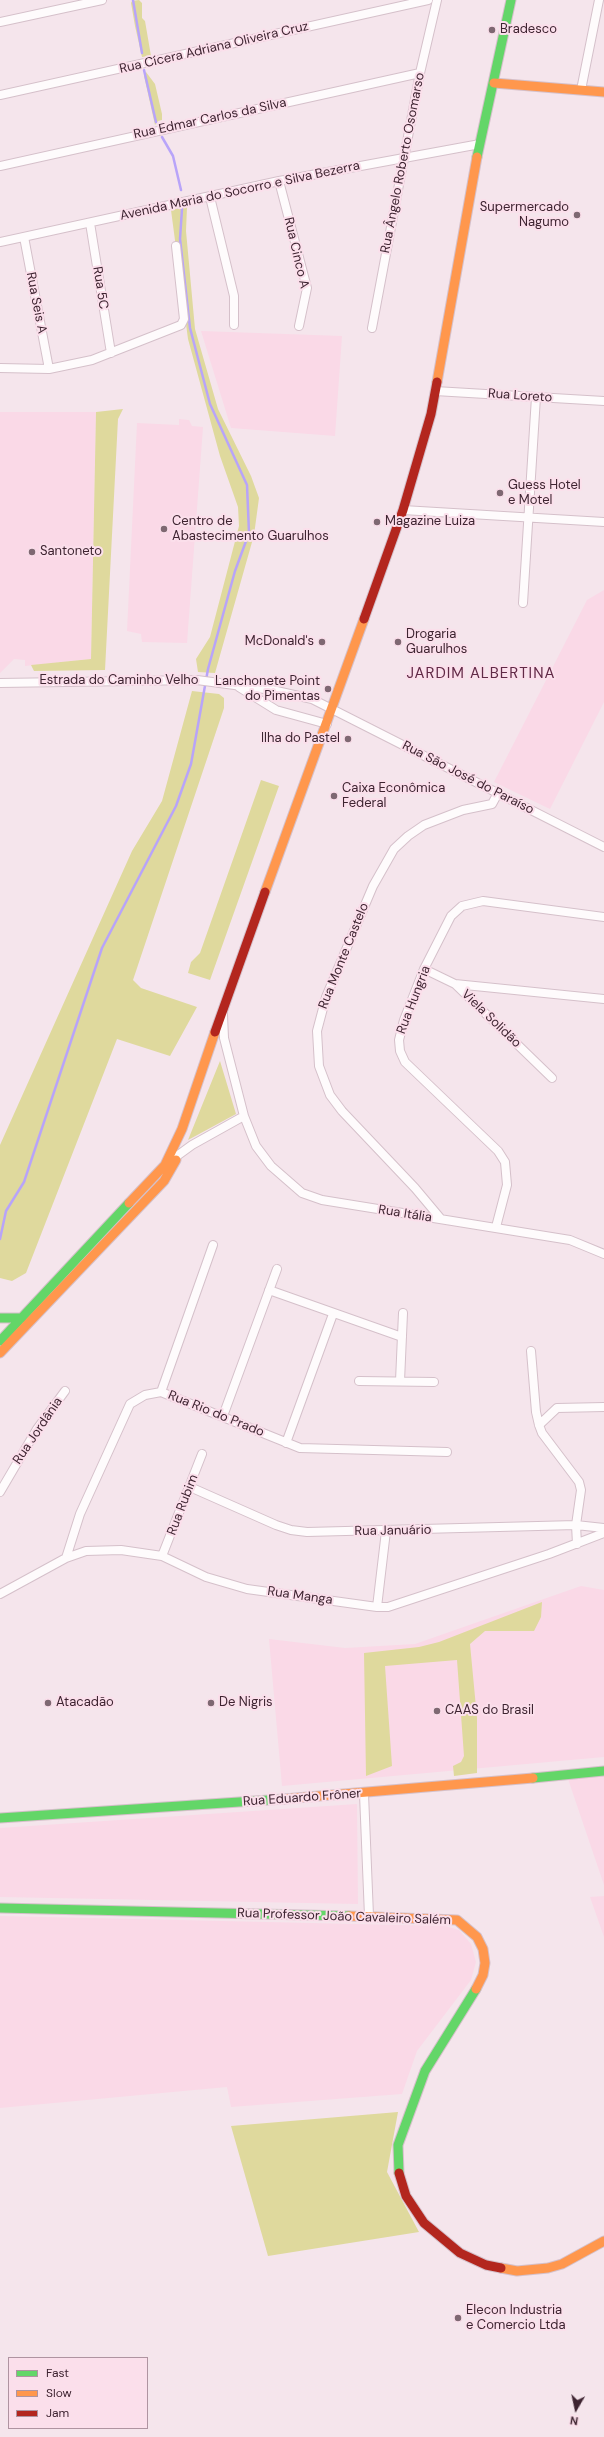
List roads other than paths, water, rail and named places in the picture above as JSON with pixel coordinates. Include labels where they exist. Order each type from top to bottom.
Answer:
[{"type":"main road","points":[[0,1341],[165,1165],[182,1129],[223,1011],[404,510],[431,414],[480,144],[511,0]]},
{"type":"main road","points":[[494,83],[604,92]]},
{"type":"main road","points":[[0,1353],[164,1181],[178,1156],[213,1059],[223,1011]]},
{"type":"main road","points":[[0,1318],[22,1318]]},
{"type":"main road","name":"Rua Eduardo Frôner","points":[[0,1818],[364,1794],[604,1771]]},
{"type":"main road","name":"Rua Professor João Cavaleiro Salém","points":[[0,1908],[369,1916],[442,1918],[457,1920],[477,1936],[483,1949],[485,1963],[483,1976],[475,1992],[438,2046],[425,2071],[398,2145],[397,2161],[400,2181],[414,2211],[437,2235],[460,2253],[486,2265],[506,2269],[530,2271],[548,2268],[562,2264],[604,2241]]},
{"type":"street","points":[[0,22],[102,0]]},
{"type":"street","name":"Rua Cícera Adriana Oliveira Cruz","points":[[0,95],[428,0]]},
{"type":"street","name":"Rua Ângelo Roberto Osomarso","points":[[372,328],[420,73],[437,0]]},
{"type":"street","points":[[581,90],[599,0]]},
{"type":"street","name":"Rua Edmar Carlos da Silva","points":[[0,166],[420,73]]},
{"type":"street","name":"Avenida Maria do Socorro e Silva Bezerra","points":[[0,242],[278,181],[480,144]]},
{"type":"street","name":"Rua Cinco A","points":[[278,181],[307,288],[299,326]]},
{"type":"street","points":[[210,197],[234,296],[234,325]]},
{"type":"street","name":"Rua 5C","points":[[90,223],[110,352]]},
{"type":"street","name":"Rua Seis A","points":[[24,237],[49,369]]},
{"type":"street","points":[[0,368],[49,369],[92,360],[184,322],[176,246]]},
{"type":"street","name":"Rua Loreto","points":[[435,391],[604,401]]},
{"type":"street","points":[[523,603],[536,397]]},
{"type":"street","points":[[404,510],[604,522]]},
{"type":"street","name":"Estrada do Caminho Velho","points":[[0,683],[197,680],[272,690],[312,699],[332,708]]},
{"type":"street","name":"Estrada do Caminho Velho","points":[[237,686],[276,710],[327,724]]},
{"type":"street","name":"Rua São José do Paraíso","points":[[332,708],[604,847]]},
{"type":"street","name":"Rua Monte Castelo","points":[[441,1219],[330,1095],[319,1066],[317,1031],[326,997],[373,886],[394,850],[408,836],[424,825],[463,810],[492,804],[498,793]]},
{"type":"street","name":"Rua Hungria","points":[[496,1227],[507,1185],[504,1162],[498,1151],[405,1062],[400,1051],[400,1030],[424,969],[450,916],[462,906],[472,902],[493,902],[604,917]]},
{"type":"street","name":"Viela Solidão","points":[[424,969],[455,984],[552,1078]]},
{"type":"street","points":[[455,984],[604,1000]]},
{"type":"street","name":"Rua Itália","points":[[223,1011],[224,1038],[244,1116],[256,1146],[271,1166],[302,1193],[322,1200],[570,1240],[604,1254]]},
{"type":"street","points":[[165,1165],[192,1145],[244,1116]]},
{"type":"street","points":[[161,1392],[213,1244]]},
{"type":"street","points":[[223,1416],[277,1269]]},
{"type":"street","points":[[269,1290],[333,1314],[402,1337]]},
{"type":"street","points":[[400,1381],[403,1313]]},
{"type":"street","points":[[286,1443],[333,1314]]},
{"type":"street","points":[[532,1351],[536,1412],[540,1425],[551,1445],[579,1482],[581,1490],[576,1525],[577,1544]]},
{"type":"street","points":[[359,1381],[434,1382]]},
{"type":"street","name":"Rua Jordânia","points":[[0,1492],[37,1430],[65,1391]]},
{"type":"street","name":"Rua Rio do Prado","points":[[66,1558],[80,1514],[130,1404],[139,1397],[161,1392],[300,1448],[447,1452]]},
{"type":"street","points":[[540,1425],[557,1408],[604,1407]]},
{"type":"street","name":"Rua Rubim","points":[[162,1556],[202,1454]]},
{"type":"street","name":"Rua Januário","points":[[190,1487],[291,1530],[386,1531],[576,1525],[604,1528]]},
{"type":"street","points":[[377,1607],[386,1531]]},
{"type":"street","name":"Rua Manga","points":[[0,1594],[66,1558],[86,1551],[104,1549],[162,1556],[225,1584],[247,1589],[377,1607],[396,1604],[577,1544],[604,1533]]},
{"type":"street","points":[[364,1794],[369,1916]]},
{"type":"waterway","points":[[133,0],[142,53]]},
{"type":"waterway","points":[[144,70],[156,122]]},
{"type":"waterway","points":[[162,137],[173,156],[181,190]]},
{"type":"waterway","points":[[0,1239],[6,1211],[24,1182],[102,948],[176,806],[191,764],[208,669],[235,571],[249,533],[247,485],[210,404],[190,328],[180,239],[182,209]]},
{"type":"place","name":"Bradesco","points":[[492,30]]},
{"type":"place","name":"Supermercado Nagumo","points":[[577,215]]},
{"type":"place","name":"Guess Hotel e Motel","points":[[500,493]]},
{"type":"place","name":"Magazine Luiza","points":[[377,522]]},
{"type":"place","name":"Centro de Abastecimento Guarulhos","points":[[164,529]]},
{"type":"place","name":"Santoneto","points":[[32,552]]},
{"type":"place","name":"McDonald's","points":[[322,642]]},
{"type":"place","name":"Drogaria Guarulhos","points":[[398,642]]},
{"type":"place","name":"Lanchonete Point do Pimentas","points":[[328,689]]},
{"type":"place","name":"Ilha do Pastel","points":[[348,739]]},
{"type":"place","name":"Caixa Econômica Federal","points":[[334,796]]},
{"type":"place","name":"Atacadão","points":[[48,1703]]},
{"type":"place","name":"De Nigris","points":[[211,1703]]},
{"type":"place","name":"CAAS do Brasil","points":[[437,1711]]},
{"type":"place","name":"Elecon Industria e Comercio Ltda","points":[[458,2318]]},
{"type":"district","name":"JARDIM ALBERTINA","points":[[481,674]]}]
